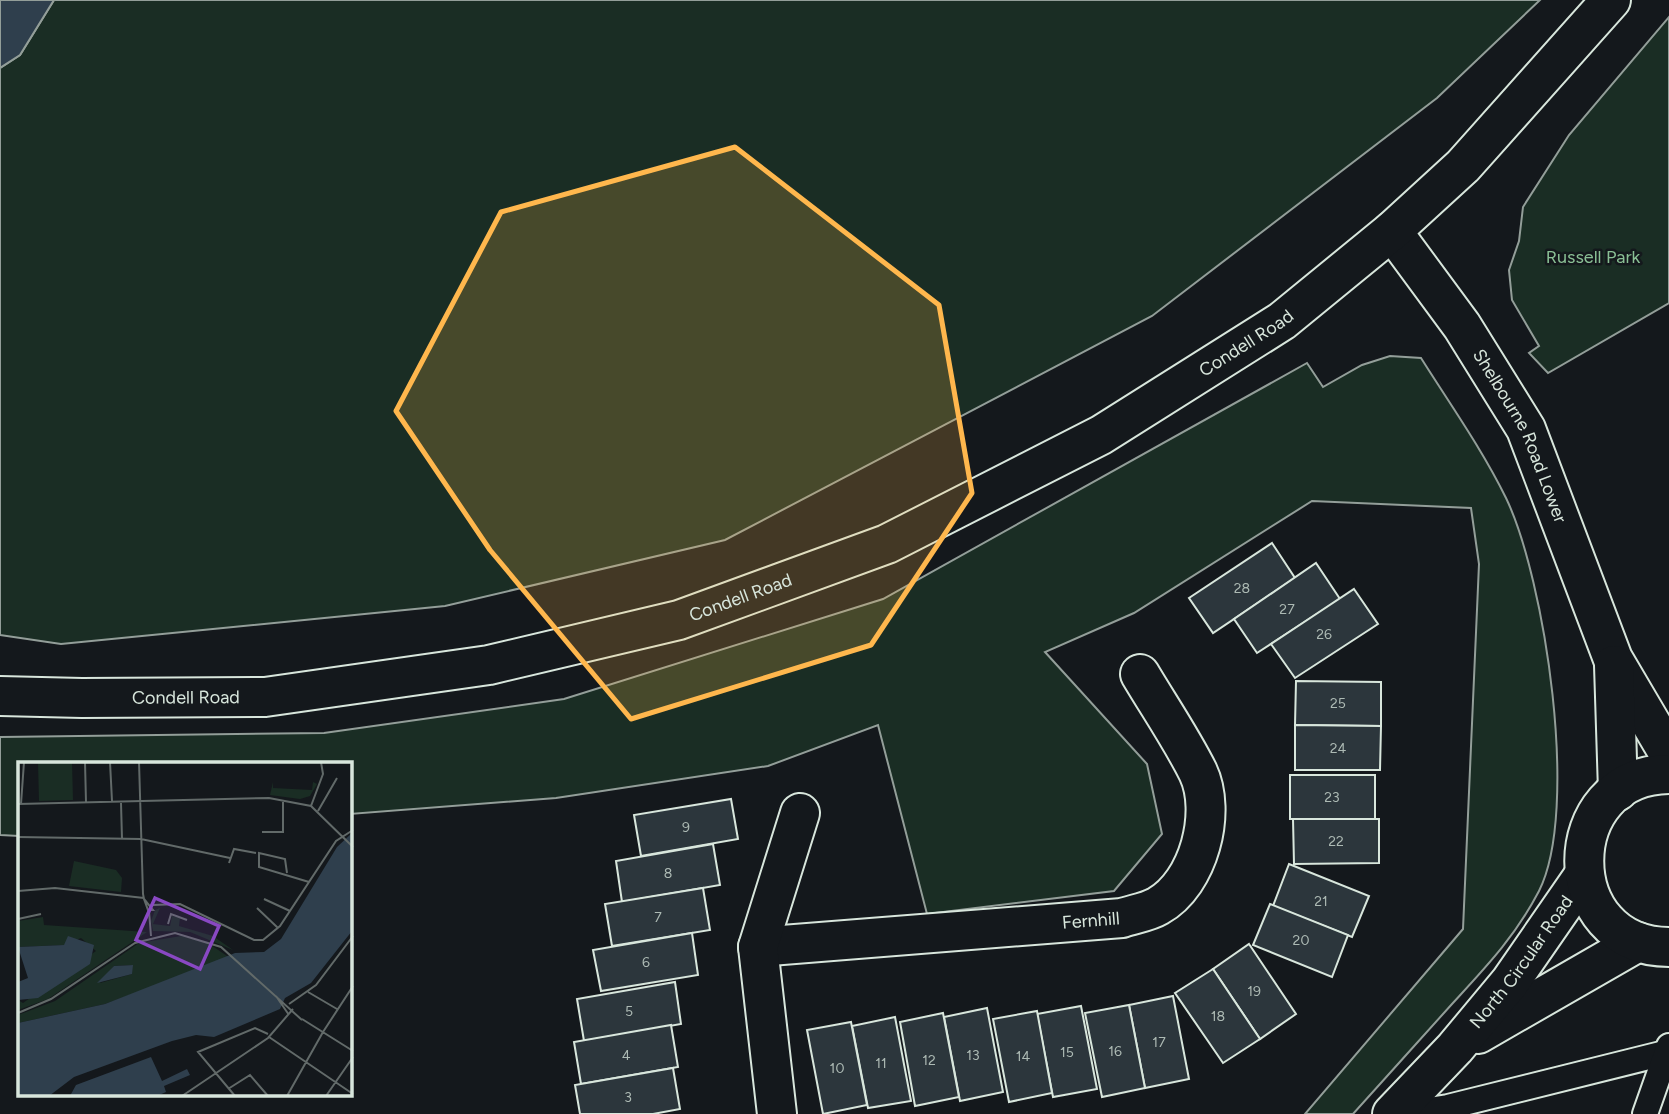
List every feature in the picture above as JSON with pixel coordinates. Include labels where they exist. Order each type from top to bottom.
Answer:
[{"type":"main road","name":"Condell Road","points":[[0,696],[265,697],[489,665],[679,620],[887,544],[1101,435],[1282,321],[1392,231],[1463,166],[1611,0]]},
{"type":"main road","name":"Shelbourne Road Lower","points":[[1392,231],[1462,326],[1526,429],[1613,659]]},
{"type":"main road","points":[[1613,659],[1669,754]]},
{"type":"main road","points":[[1613,659],[1618,791]]},
{"type":"main road","name":"Fernhill","points":[[758,947],[1122,918],[1159,906],[1185,881],[1201,846],[1206,808],[1199,774],[1140,674]]},
{"type":"main road","points":[[1654,944],[1613,927],[1594,904],[1584,875],[1583,851],[1589,828],[1601,807],[1618,791],[1638,780],[1669,775]]},
{"type":"main road","points":[[777,1114],[758,947],[800,813]]},
{"type":"main road","name":"North Circular Road","points":[[1392,1114],[1455,1048],[1510,982],[1584,875]]},
{"type":"main road","name":"North Circular Road","points":[[1455,1048],[1654,944]]},
{"type":"lane","points":[[1645,1114],[1669,1046]]},
{"type":"lane","points":[[1403,1114],[1448,1107],[1669,1052]]},
{"type":"highlighted area","points":[[735,147],[939,305],[972,493],[871,645],[631,719],[490,550],[396,411],[501,212]]},
{"type":"green space","points":[[54,0],[1540,0],[1437,98],[1152,316],[725,540],[445,606],[61,644],[0,635],[0,68],[20,55]]},
{"type":"green space","name":"Russell Park","points":[[1669,17],[1669,303],[1548,373],[1529,353],[1539,346],[1512,300],[1509,270],[1519,241],[1523,207],[1569,135]]},
{"type":"green space","points":[[1390,356],[1421,358],[1487,462],[1506,498],[1533,582],[1544,637],[1557,752],[1557,807],[1551,854],[1539,891],[1520,923],[1488,964],[1353,1114],[1305,1114],[1463,929],[1479,564],[1471,508],[1312,501],[1134,613],[1045,652],[1147,764],[1162,834],[1114,891],[927,914],[878,725],[768,766],[556,798],[352,814],[352,762],[18,762],[18,836],[0,835],[0,737],[324,733],[564,699],[883,599],[1307,363],[1323,387],[1362,365]]},
{"type":"water","points":[[0,0],[54,0],[20,55],[0,68]]},
{"type":"building","points":[[1272,543],[1295,578],[1213,633],[1189,598]]},
{"type":"building","points":[[1316,563],[1340,599],[1257,653],[1234,619]]},
{"type":"building","points":[[1354,589],[1378,624],[1295,678],[1271,644]]},
{"type":"building","points":[[1296,681],[1381,682],[1381,726],[1295,725]]},
{"type":"building","points":[[1295,725],[1381,726],[1380,770],[1295,770]]},
{"type":"building","points":[[1290,775],[1375,775],[1375,819],[1290,819]]},
{"type":"building","points":[[731,799],[738,839],[641,856],[634,815]]},
{"type":"building","points":[[1293,819],[1379,819],[1379,863],[1294,864]]},
{"type":"building","points":[[713,844],[720,885],[622,902],[616,861]]},
{"type":"building","points":[[1289,864],[1369,896],[1352,937],[1273,906]]},
{"type":"building","points":[[703,888],[710,930],[612,946],[605,904]]},
{"type":"building","points":[[1270,904],[1348,935],[1332,977],[1253,945]]},
{"type":"building","points":[[692,933],[698,975],[601,991],[593,950]]},
{"type":"building","points":[[1249,944],[1296,1014],[1260,1039],[1213,969]]},
{"type":"building","points":[[1213,969],[1260,1039],[1223,1063],[1175,993]]},
{"type":"building","points":[[675,982],[681,1024],[584,1041],[577,999]]},
{"type":"building","points":[[1173,996],[1189,1079],[1145,1088],[1129,1005]]},
{"type":"building","points":[[1129,1005],[1145,1088],[1102,1097],[1085,1013]]},
{"type":"building","points":[[1081,1006],[1097,1089],[1053,1097],[1037,1014]]},
{"type":"building","points":[[987,1008],[1003,1092],[960,1101],[944,1017]]},
{"type":"building","points":[[1037,1011],[1052,1093],[1009,1102],[993,1019]]},
{"type":"building","points":[[943,1013],[959,1097],[915,1106],[900,1022]]},
{"type":"building","points":[[895,1017],[911,1101],[868,1108],[852,1026]]},
{"type":"building","points":[[851,1022],[867,1105],[823,1114],[807,1030]]},
{"type":"building","points":[[671,1025],[678,1067],[581,1084],[574,1042]]},
{"type":"building","points":[[673,1068],[680,1109],[653,1114],[580,1114],[575,1085]]}]
